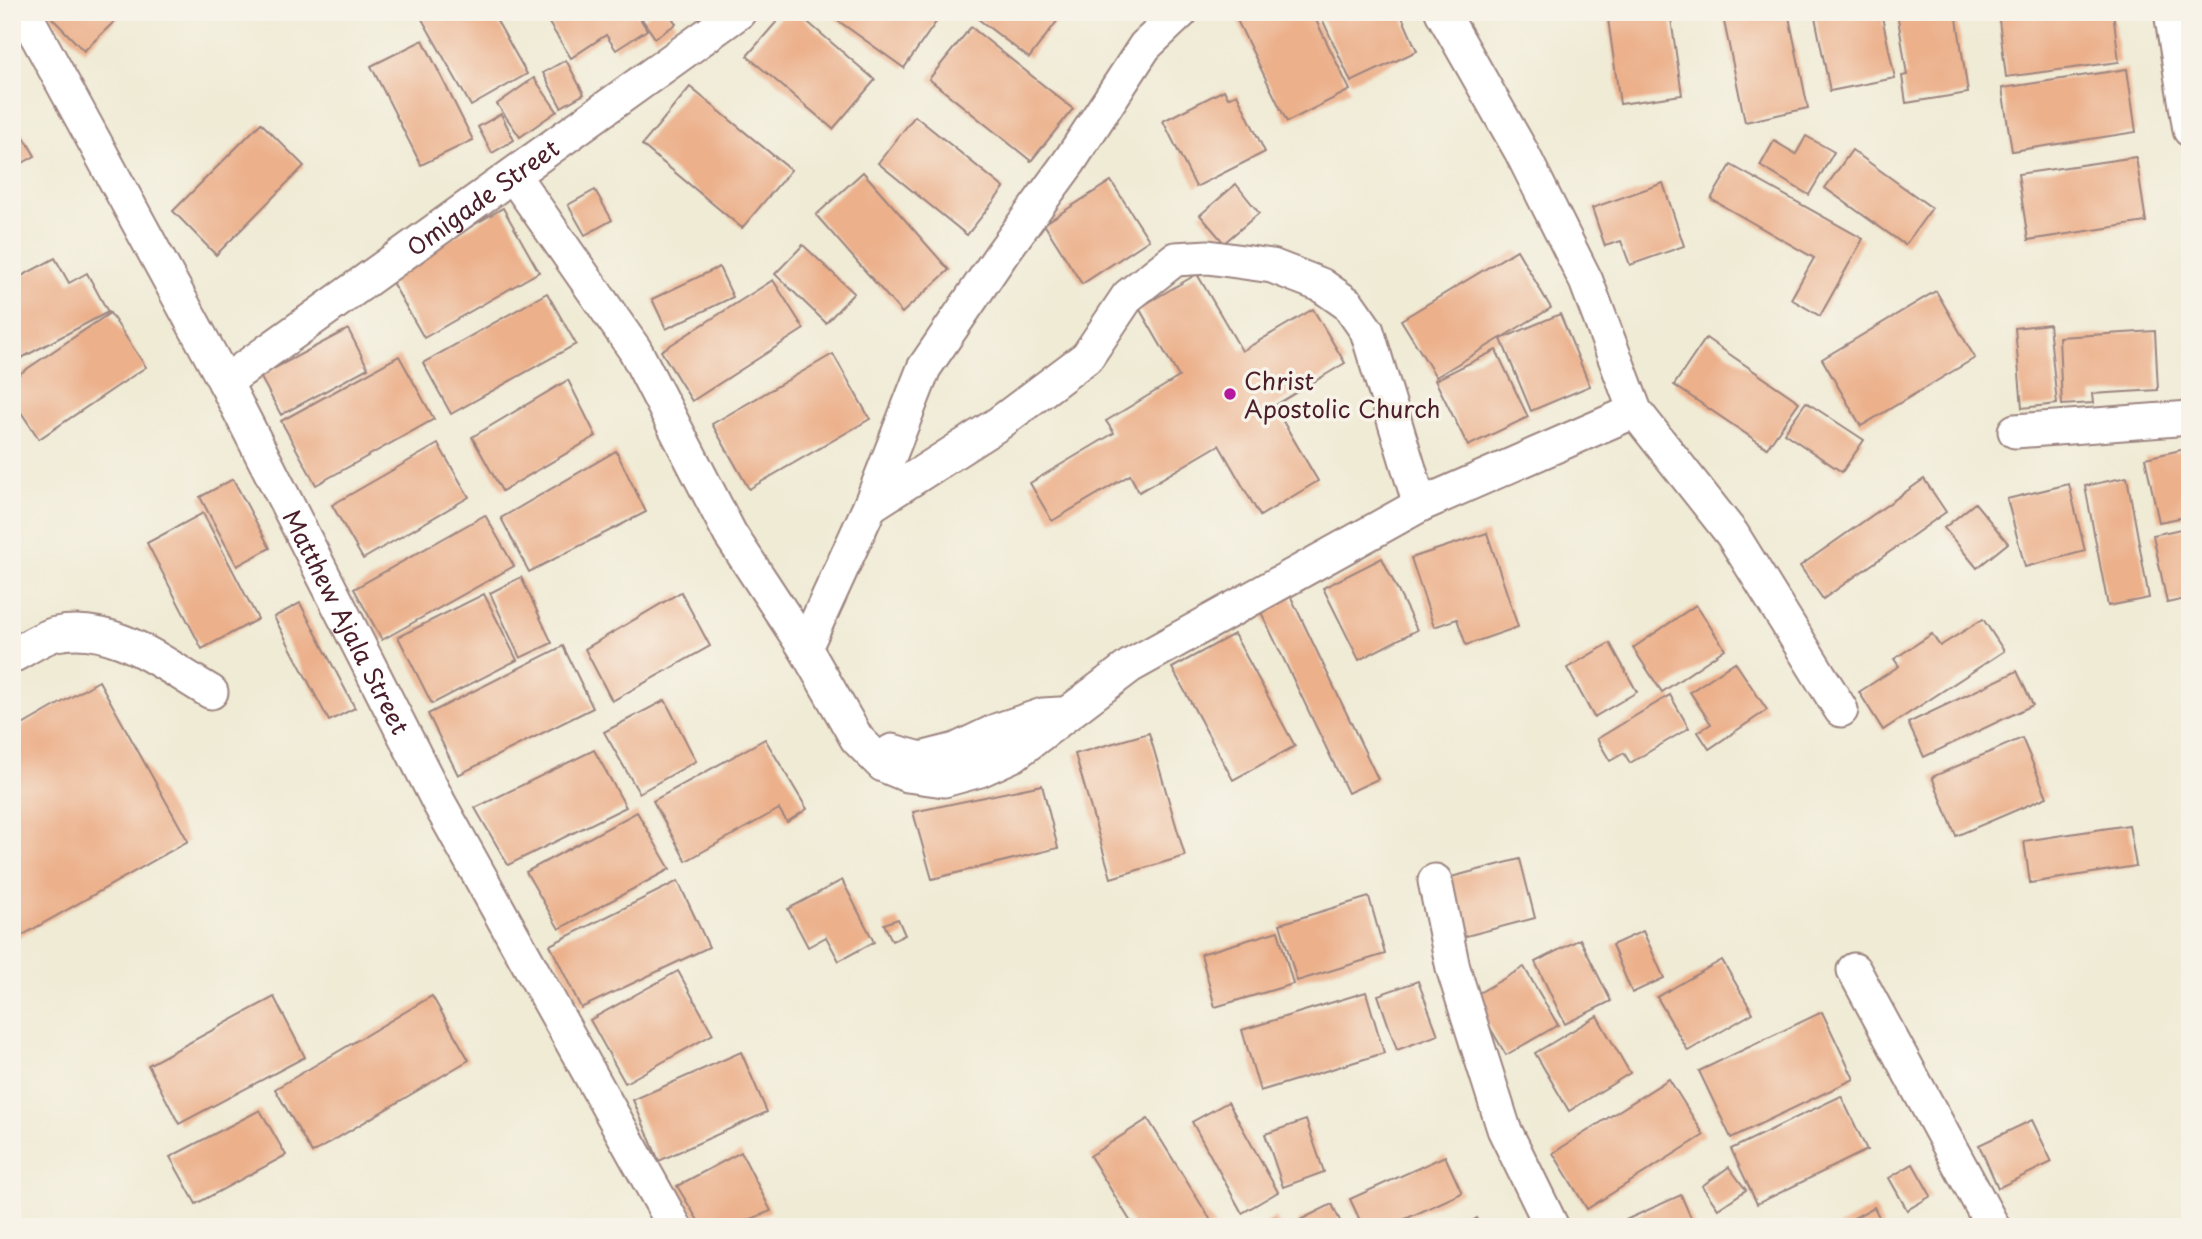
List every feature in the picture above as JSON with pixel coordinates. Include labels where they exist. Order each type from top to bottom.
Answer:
[{"type":"street","name":"Matthew Ajala Street","points":[[24,12],[225,382],[439,803],[675,1227]]},
{"type":"street","name":"Omigade Street","points":[[225,382],[739,12]]},
{"type":"street","points":[[805,648],[870,506],[925,368],[1001,255],[1069,162],[1145,46],[1181,12]]},
{"type":"street","points":[[1442,12],[1521,151],[1586,281],[1635,411],[1732,534],[1841,710]]},
{"type":"street","points":[[2171,12],[2190,130]]},
{"type":"street","points":[[513,175],[635,350],[730,534],[805,648],[857,739],[883,765],[907,775],[944,780],[980,770],[1013,755],[1130,667],[1420,505],[1635,411]]},
{"type":"street","points":[[870,506],[998,424],[1087,357],[1128,296],[1175,259],[1208,257],[1272,266],[1321,285],[1348,304],[1367,331],[1420,505]]},
{"type":"street","points":[[2015,431],[2190,418]]},
{"type":"street","points":[[12,656],[54,634],[85,631],[113,636],[211,692]]},
{"type":"street","points":[[1434,881],[1453,968],[1504,1129],[1552,1227]]},
{"type":"street","points":[[1854,970],[1993,1227]]},
{"type":"building","points":[[46,12],[124,12],[84,51]]},
{"type":"building","points":[[418,12],[492,12],[527,74],[471,106]]},
{"type":"building","points":[[542,12],[636,12],[647,30],[616,50],[606,35],[571,58]]},
{"type":"building","points":[[652,12],[668,12],[676,24],[655,38],[642,19]]},
{"type":"building","points":[[785,12],[796,12],[875,80],[833,129],[747,56]]},
{"type":"building","points":[[826,12],[943,12],[904,68]]},
{"type":"building","points":[[969,12],[1064,12],[1029,58]]},
{"type":"building","points":[[1233,12],[1312,12],[1350,90],[1287,122]]},
{"type":"building","points":[[1319,12],[1400,12],[1417,51],[1351,82]]},
{"type":"building","points":[[1607,12],[1670,12],[1682,95],[1620,104]]},
{"type":"building","points":[[1722,12],[1788,12],[1808,108],[1745,122]]},
{"type":"building","points":[[1814,12],[1881,12],[1895,78],[1830,91]]},
{"type":"building","points":[[1897,12],[1956,12],[1968,93],[1906,103],[1902,76],[1907,75]]},
{"type":"building","points":[[1998,12],[2113,12],[2119,62],[2006,77]]},
{"type":"building","points":[[971,27],[1073,109],[1031,161],[929,79]]},
{"type":"building","points":[[423,40],[473,140],[421,165],[371,66]]},
{"type":"building","points":[[566,60],[584,94],[561,107],[543,73]]},
{"type":"building","points":[[2127,69],[2136,132],[2012,151],[2002,88]]},
{"type":"building","points":[[534,78],[557,111],[520,137],[497,104]]},
{"type":"building","points":[[690,87],[791,170],[742,228],[642,145]]},
{"type":"building","points":[[1224,90],[1228,98],[1237,94],[1265,152],[1196,187],[1163,121]]},
{"type":"building","points":[[501,114],[514,140],[492,153],[478,127]]},
{"type":"building","points":[[12,116],[35,156],[12,169]]},
{"type":"building","points":[[915,116],[1004,188],[967,235],[878,163]]},
{"type":"building","points":[[261,123],[304,166],[216,255],[173,211]]},
{"type":"building","points":[[1806,136],[1834,152],[1809,195],[1760,166],[1774,141],[1796,154]]},
{"type":"building","points":[[1852,150],[1932,208],[1905,245],[1825,188]]},
{"type":"building","points":[[2136,157],[2146,222],[2028,240],[2018,174]]},
{"type":"building","points":[[1731,165],[1863,239],[1820,316],[1791,299],[1814,258],[1711,199]]},
{"type":"building","points":[[863,172],[949,270],[902,313],[816,215]]},
{"type":"building","points":[[1111,181],[1149,240],[1082,284],[1044,224]]},
{"type":"building","points":[[1663,183],[1684,246],[1630,265],[1621,241],[1605,246],[1592,208]]},
{"type":"building","points":[[1236,184],[1259,213],[1224,243],[1200,215]]},
{"type":"building","points":[[595,190],[612,220],[585,235],[568,205]]},
{"type":"building","points":[[503,208],[539,272],[424,338],[388,275]]},
{"type":"building","points":[[803,245],[854,293],[826,323],[775,274]]},
{"type":"building","points":[[1517,250],[1551,308],[1436,377],[1401,320]]},
{"type":"building","points":[[55,258],[69,283],[87,273],[108,312],[12,363],[12,281]]},
{"type":"building","points":[[719,267],[733,297],[666,329],[652,299]]},
{"type":"building","points":[[1197,274],[1242,351],[1313,309],[1345,363],[1274,406],[1318,481],[1260,516],[1219,445],[1139,492],[1130,475],[1052,521],[1030,483],[1114,433],[1106,421],[1179,377],[1139,308]]},
{"type":"building","points":[[773,280],[804,329],[692,401],[661,351]]},
{"type":"building","points":[[1936,291],[1975,358],[1861,426],[1822,359]]},
{"type":"building","points":[[547,293],[576,344],[451,414],[423,363]]},
{"type":"building","points":[[110,313],[146,367],[39,439],[12,399],[12,379]]},
{"type":"building","points":[[1560,314],[1590,386],[1531,411],[1501,339]]},
{"type":"building","points":[[2049,324],[2057,404],[2022,408],[2015,328]]},
{"type":"building","points":[[348,329],[368,368],[281,415],[260,376]]},
{"type":"building","points":[[2155,331],[2158,390],[2092,394],[2093,403],[2062,405],[2059,337]]},
{"type":"building","points":[[1706,338],[1799,402],[1767,448],[1674,385]]},
{"type":"building","points":[[1496,350],[1528,417],[1468,446],[1435,380]]},
{"type":"building","points":[[833,354],[870,419],[749,489],[712,424]]},
{"type":"building","points":[[399,356],[434,419],[316,485],[281,421]]},
{"type":"building","points":[[568,380],[596,436],[502,491],[472,437]]},
{"type":"building","points":[[1806,402],[1864,440],[1842,472],[1784,433]]},
{"type":"building","points":[[438,444],[469,497],[363,559],[332,505]]},
{"type":"building","points":[[2190,448],[2190,516],[2159,522],[2145,458]]},
{"type":"building","points":[[616,451],[646,512],[529,572],[501,518]]},
{"type":"building","points":[[2127,477],[2149,598],[2108,606],[2085,486]]},
{"type":"building","points":[[233,479],[270,548],[237,566],[200,497]]},
{"type":"building","points":[[1924,479],[1946,512],[1823,599],[1800,566]]},
{"type":"building","points":[[2069,484],[2085,551],[2025,567],[2007,499]]},
{"type":"building","points":[[1975,503],[2008,543],[1977,568],[1944,528]]},
{"type":"building","points":[[203,513],[258,619],[202,649],[147,543]]},
{"type":"building","points":[[485,515],[514,566],[382,640],[354,589]]},
{"type":"building","points":[[2190,527],[2190,598],[2167,603],[2153,535]]},
{"type":"building","points":[[1487,533],[1518,627],[1466,645],[1457,619],[1434,627],[1411,558]]},
{"type":"building","points":[[1382,558],[1417,630],[1359,660],[1323,588]]},
{"type":"building","points":[[521,577],[552,643],[520,658],[490,593]]},
{"type":"building","points":[[681,592],[710,646],[612,701],[585,649]]},
{"type":"building","points":[[1289,593],[1378,779],[1348,793],[1259,608]]},
{"type":"building","points":[[484,594],[517,660],[432,704],[398,637]]},
{"type":"building","points":[[300,603],[355,708],[329,721],[274,617]]},
{"type":"building","points":[[1696,605],[1725,649],[1662,692],[1633,648]]},
{"type":"building","points":[[1983,619],[2004,651],[1883,730],[1859,692],[1899,666],[1894,659],[1932,634],[1940,646]]},
{"type":"building","points":[[1234,634],[1295,746],[1233,780],[1172,668]]},
{"type":"building","points":[[1610,643],[1637,692],[1594,717],[1567,668]]},
{"type":"building","points":[[563,646],[593,708],[458,775],[428,714]]},
{"type":"building","points":[[1735,662],[1767,710],[1709,749],[1698,732],[1711,724],[1690,692]]},
{"type":"building","points":[[2017,671],[2033,705],[1924,757],[1908,723]]},
{"type":"building","points":[[99,681],[188,841],[12,941],[12,731]]},
{"type":"building","points":[[1670,695],[1689,728],[1630,763],[1624,753],[1610,761],[1597,739]]},
{"type":"building","points":[[665,700],[696,761],[639,793],[604,732]]},
{"type":"building","points":[[1149,733],[1185,856],[1111,878],[1075,754]]},
{"type":"building","points":[[2022,738],[2047,797],[1956,836],[1932,777]]},
{"type":"building","points":[[765,739],[807,809],[787,822],[779,809],[686,861],[653,801]]},
{"type":"building","points":[[594,750],[626,807],[508,865],[475,808]]},
{"type":"building","points":[[1042,785],[1058,848],[932,879],[913,812]]},
{"type":"building","points":[[637,812],[670,869],[559,929],[526,872]]},
{"type":"building","points":[[2129,825],[2136,866],[2030,883],[2024,841]]},
{"type":"building","points":[[1520,859],[1535,918],[1451,940],[1436,881]]},
{"type":"building","points":[[842,880],[874,942],[839,961],[826,937],[808,947],[788,909]]},
{"type":"building","points":[[678,881],[709,947],[581,1008],[550,945]]},
{"type":"building","points":[[1369,897],[1385,954],[1297,981],[1280,924]]},
{"type":"building","points":[[898,919],[905,935],[892,941],[884,924]]},
{"type":"building","points":[[1278,931],[1293,984],[1215,1007],[1201,954]]},
{"type":"building","points":[[1643,931],[1664,978],[1632,993],[1612,945]]},
{"type":"building","points":[[1580,939],[1611,1001],[1565,1024],[1535,962]]},
{"type":"building","points":[[1722,960],[1753,1013],[1688,1051],[1657,997]]},
{"type":"building","points":[[1524,967],[1558,1025],[1506,1055],[1472,997]]},
{"type":"building","points":[[678,971],[713,1034],[625,1083],[590,1020]]},
{"type":"building","points":[[1418,981],[1438,1035],[1397,1050],[1378,995]]},
{"type":"building","points":[[1366,992],[1384,1053],[1260,1091],[1242,1030]]},
{"type":"building","points":[[432,996],[469,1060],[312,1153],[275,1089]]},
{"type":"building","points":[[274,997],[305,1057],[179,1124],[148,1065]]},
{"type":"building","points":[[1822,1012],[1854,1079],[1731,1138],[1699,1071]]},
{"type":"building","points":[[1597,1016],[1630,1073],[1569,1111],[1535,1053]]},
{"type":"building","points":[[741,1052],[767,1112],[659,1161],[633,1100]]},
{"type":"building","points":[[1669,1079],[1704,1135],[1587,1209],[1553,1153]]},
{"type":"building","points":[[1841,1096],[1867,1150],[1757,1204],[1731,1149]]},
{"type":"building","points":[[1228,1102],[1278,1192],[1242,1213],[1192,1122]]},
{"type":"building","points":[[260,1110],[286,1155],[196,1204],[170,1157]]},
{"type":"building","points":[[1148,1119],[1215,1227],[1134,1227],[1090,1156]]},
{"type":"building","points":[[1306,1120],[1324,1172],[1283,1187],[1265,1134]]},
{"type":"building","points":[[2032,1120],[2052,1162],[1998,1188],[1979,1145]]},
{"type":"building","points":[[741,1152],[771,1211],[730,1227],[702,1227],[677,1186]]},
{"type":"building","points":[[1445,1156],[1462,1193],[1388,1227],[1363,1227],[1350,1199]]},
{"type":"building","points":[[1913,1164],[1931,1196],[1907,1210],[1889,1178]]},
{"type":"building","points":[[1729,1167],[1746,1190],[1718,1209],[1702,1186]]},
{"type":"building","points":[[1681,1195],[1695,1227],[1610,1227]]},
{"type":"building","points":[[1332,1204],[1343,1227],[1301,1227],[1298,1221]]},
{"type":"building","points":[[1874,1207],[1884,1227],[1837,1227]]},
{"type":"building","points":[[1275,1217],[1281,1227],[1260,1227]]},
{"type":"building","points":[[1477,1218],[1482,1227],[1463,1227]]},
{"type":"place","name":"Christ Apostolic Church","points":[[1230,394]]}]
